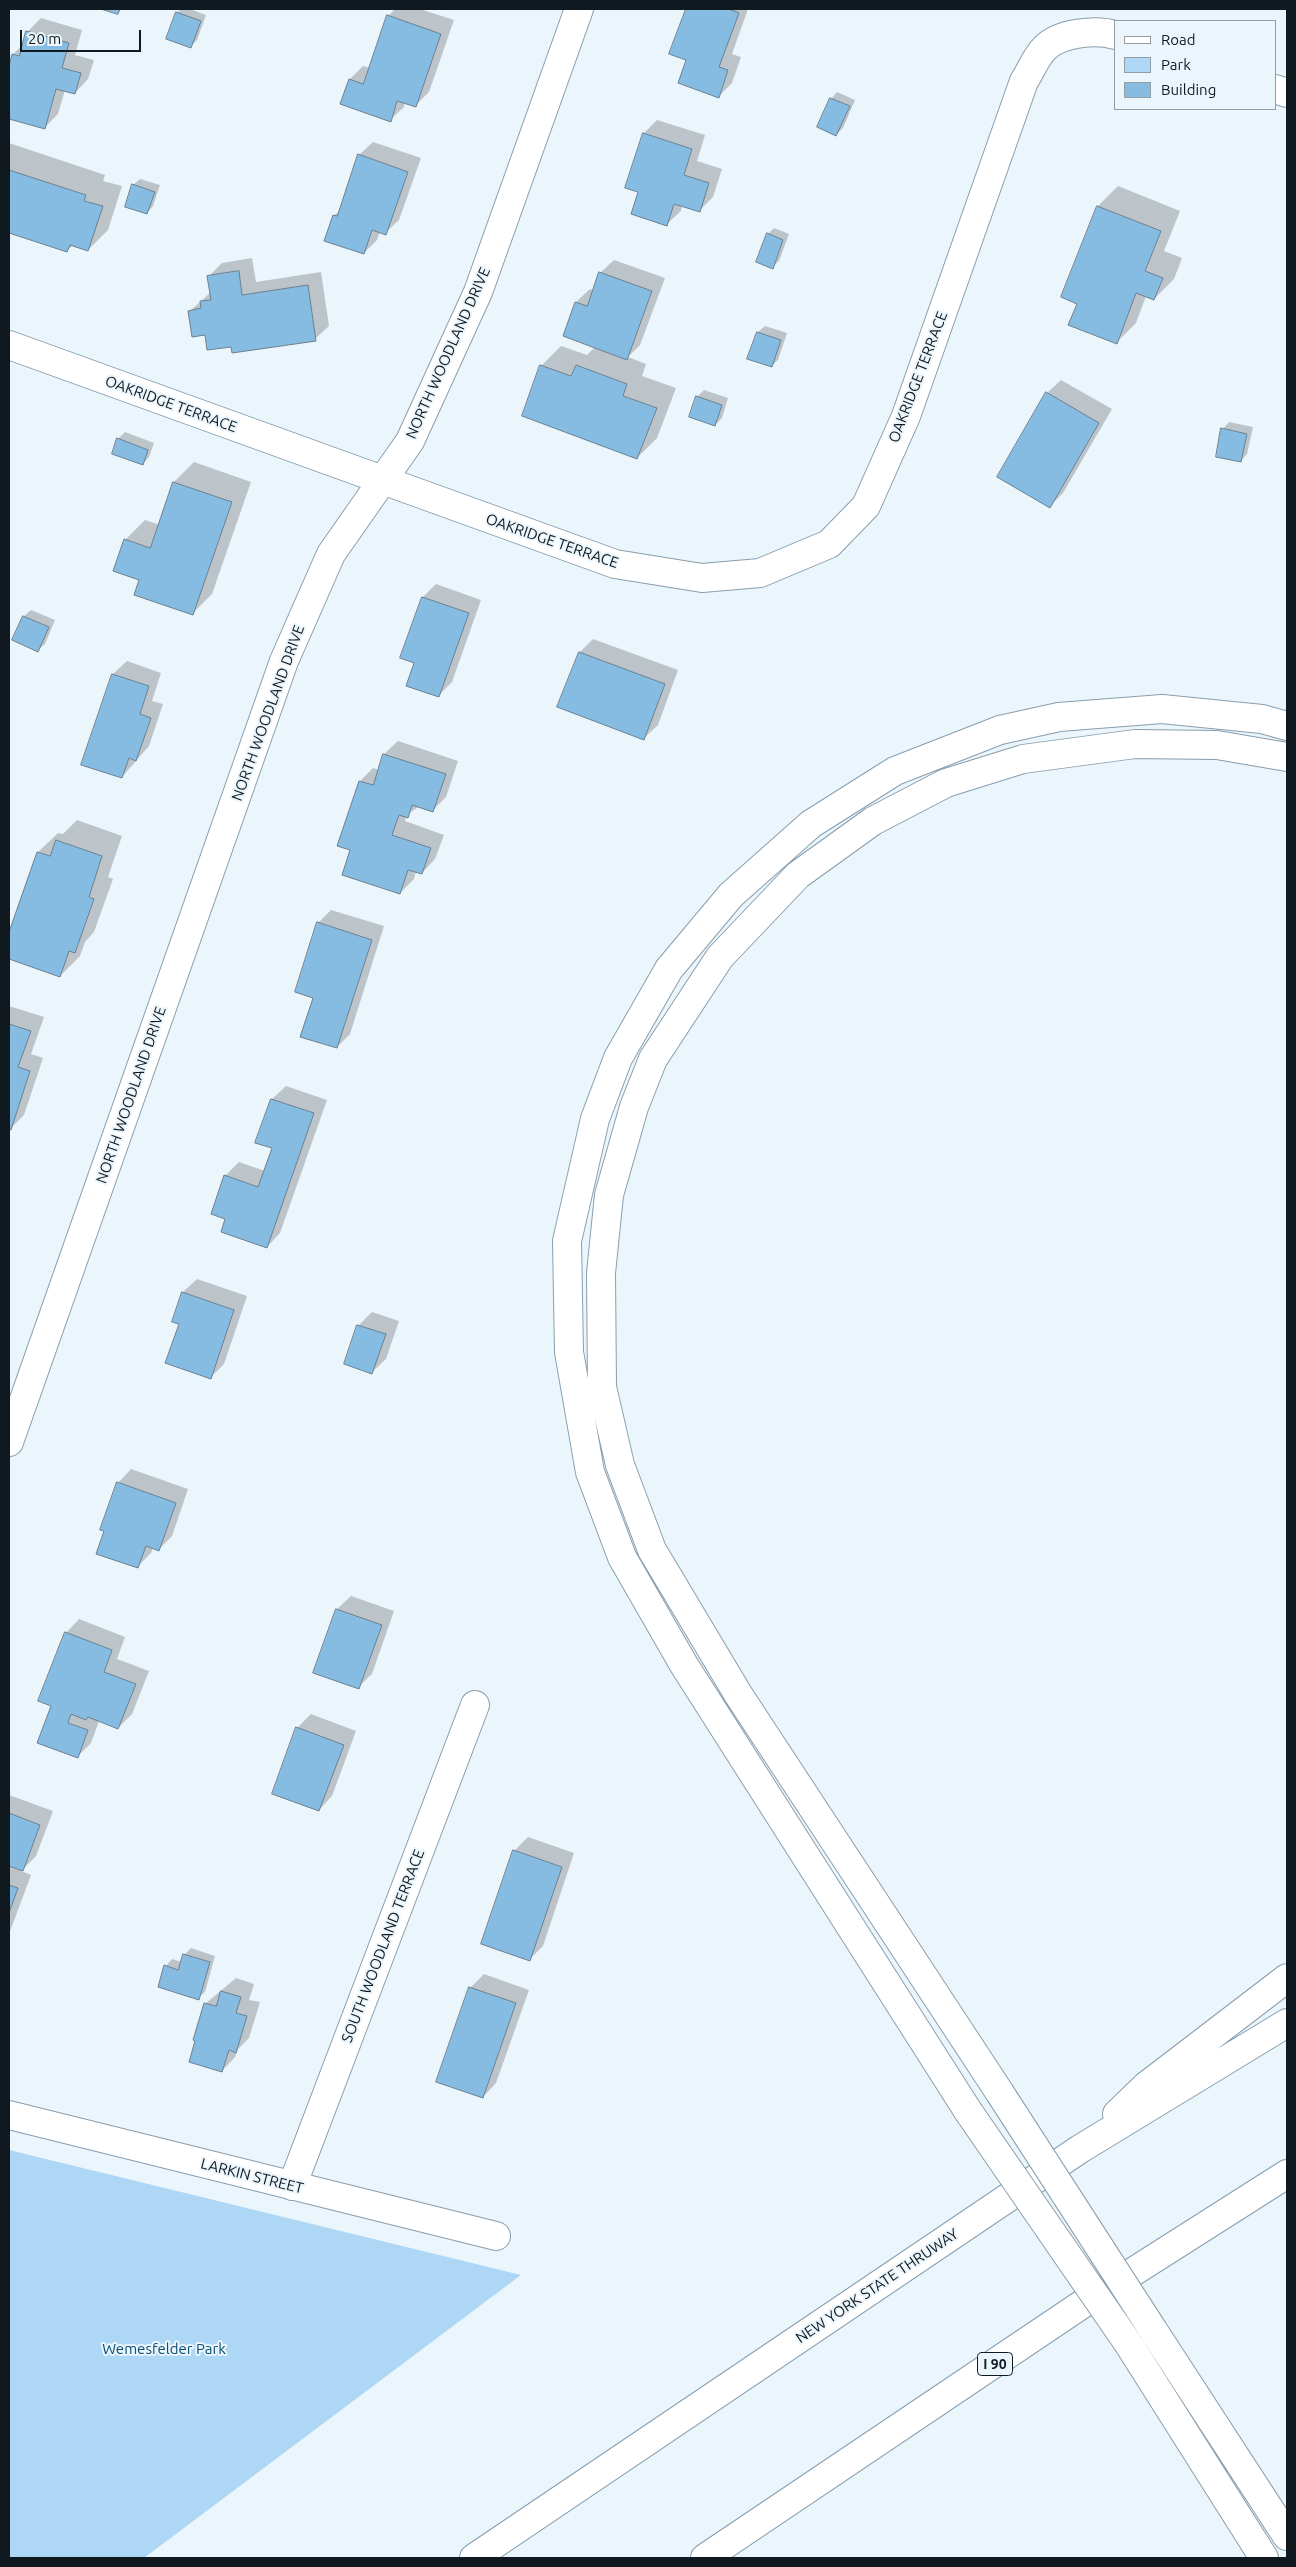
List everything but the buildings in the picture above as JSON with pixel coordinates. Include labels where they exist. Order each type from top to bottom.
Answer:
[{"type":"main road","name":"NORTH WOODLAND DRIVE","points":[[9,1442],[284,661],[331,554],[410,441],[478,292],[578,9]]},
{"type":"main road","name":"OAKRIDGE TERRACE","points":[[9,346],[615,564],[702,578],[760,573],[829,544],[866,506],[906,416],[1024,81],[1045,47],[1072,34],[1104,32],[1114,35]]},
{"type":"main road","points":[[1264,2558],[1128,2343],[968,2111],[684,1664],[619,1549],[590,1472],[569,1352],[567,1241],[595,1119],[618,1058],[669,969],[731,895],[811,824],[895,771],[1000,730],[1059,717],[1162,709],[1262,719],[1287,726]]},
{"type":"main road","points":[[1287,757],[1217,745],[1135,744],[1023,759],[946,783],[873,821],[798,876],[720,957],[653,1059],[634,1107],[609,1195],[601,1273],[602,1387],[620,1465],[652,1550],[738,1694],[1000,2093],[1287,2536]]},
{"type":"main road","name":"SOUTH WOODLAND TERRACE","points":[[292,2186],[474,1705]]},
{"type":"main road","points":[[1080,2149],[1146,2086],[1287,1978]]},
{"type":"main road","name":"NEW YORK STATE THRUWAY","points":[[474,2558],[1080,2149],[1287,2023]]},
{"type":"main road","name":"LARKIN STREET","points":[[9,2115],[496,2236]]},
{"type":"main road","name":"I 90","points":[[705,2558],[1081,2305],[1287,2174]]},
{"type":"green space","name":"Wemesfelder Park","points":[[9,2150],[521,2275],[144,2558],[9,2558]]}]
